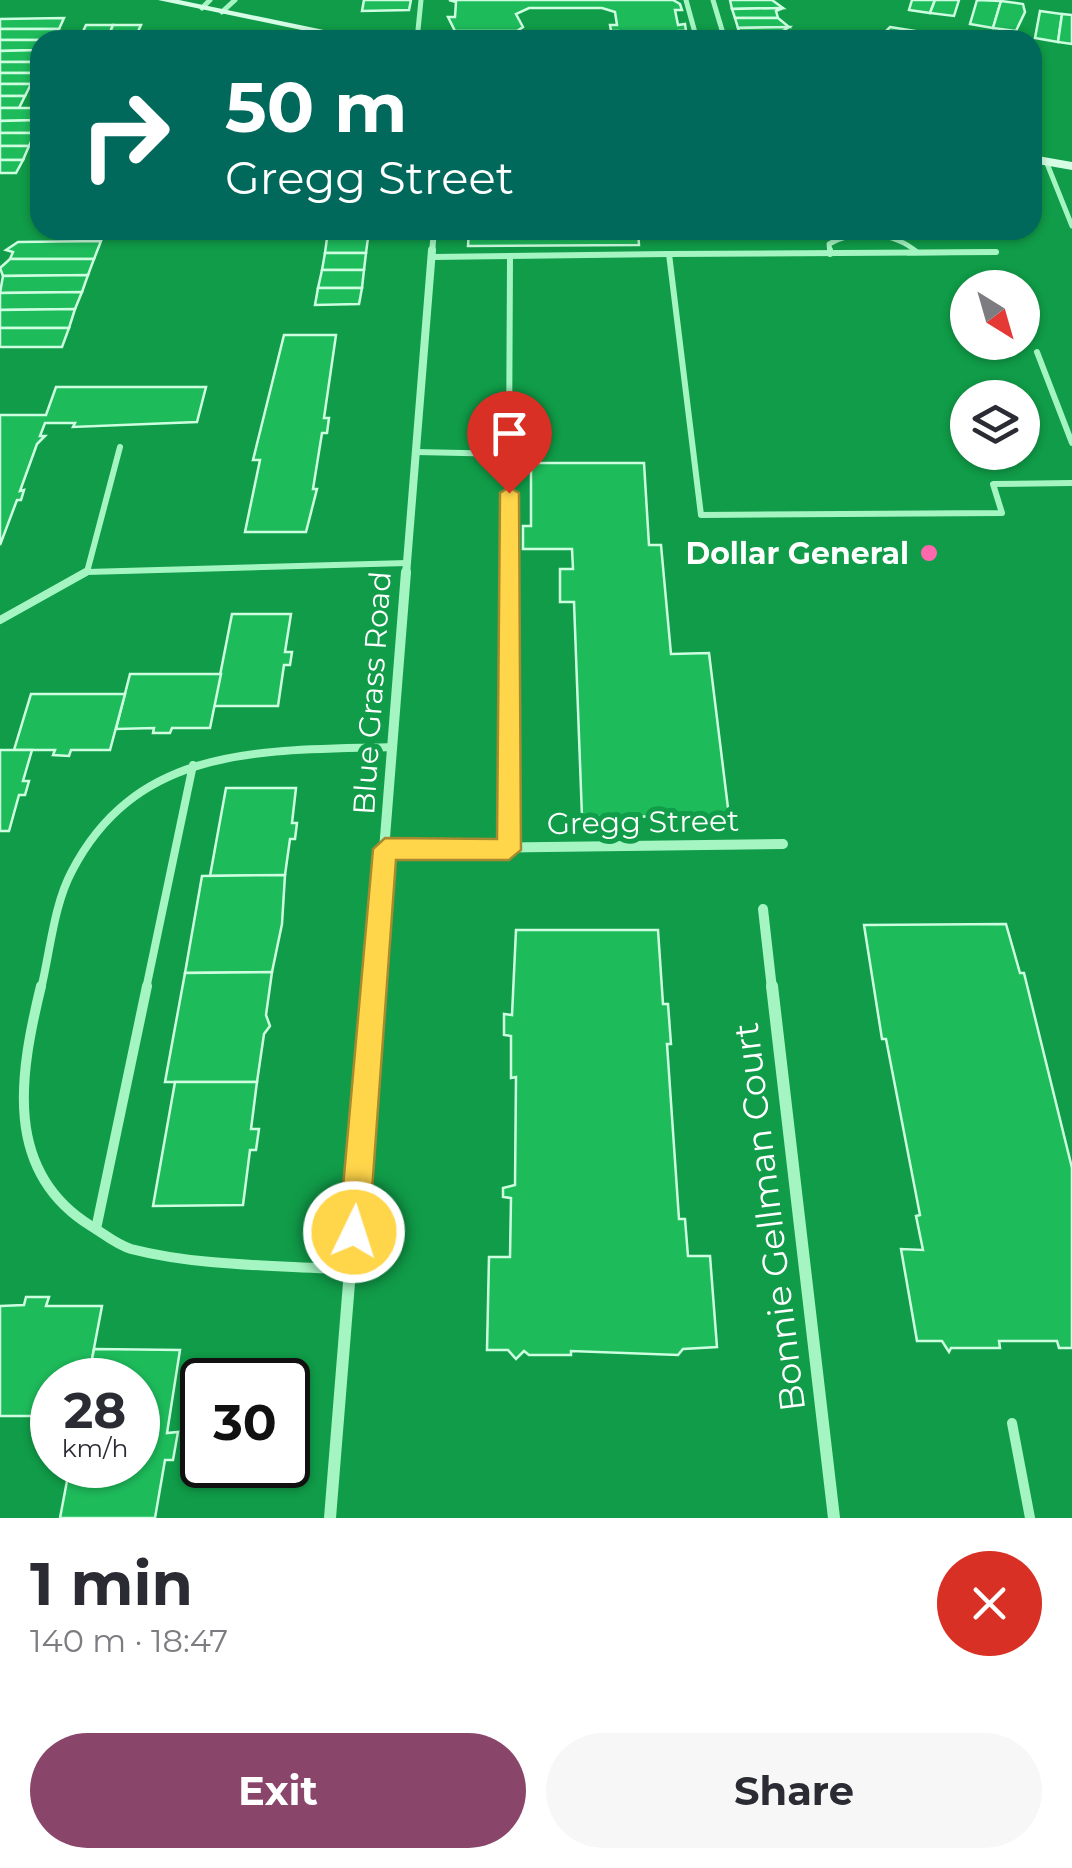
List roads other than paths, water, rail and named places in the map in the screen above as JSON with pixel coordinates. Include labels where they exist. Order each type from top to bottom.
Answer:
[{"type":"street","points":[[163,0],[206,4],[222,12],[315,30]]},
{"type":"street","points":[[1042,161],[1072,166]]},
{"type":"street","name":"Blue Grass Road","points":[[330,1518],[433,240]]},
{"type":"street","name":"Gregg Street","points":[[385,849],[783,844]]},
{"type":"street","name":"Bonnie Gellman Court","points":[[763,909],[834,1518]]},
{"type":"lane","points":[[222,12],[235,0]]},
{"type":"lane","points":[[419,30],[421,0]]},
{"type":"lane","points":[[686,0],[694,30]]},
{"type":"lane","points":[[713,0],[722,30]]},
{"type":"lane","points":[[1042,166],[1072,226]]},
{"type":"lane","points":[[830,254],[829,244],[838,240]]},
{"type":"lane","points":[[902,240],[917,252]]},
{"type":"lane","points":[[432,257],[996,252]]},
{"type":"lane","points":[[668,254],[702,515],[1002,513],[993,484],[1072,483]]},
{"type":"lane","points":[[509,850],[510,256]]},
{"type":"lane","points":[[1040,360],[1072,444]]},
{"type":"lane","points":[[87,572],[120,447]]},
{"type":"lane","points":[[416,452],[509,454]]},
{"type":"lane","points":[[0,620],[87,572],[407,563]]},
{"type":"lane","points":[[351,1270],[194,1259],[127,1248],[72,1214],[35,1164],[20,1103],[28,1040],[70,873],[102,825],[147,786],[193,765],[256,751],[393,747]]},
{"type":"lane","points":[[96,1230],[193,765]]},
{"type":"lane","points":[[1012,1423],[1030,1518]]},
{"type":"place","name":"Dollar General","points":[[929,553]]}]
